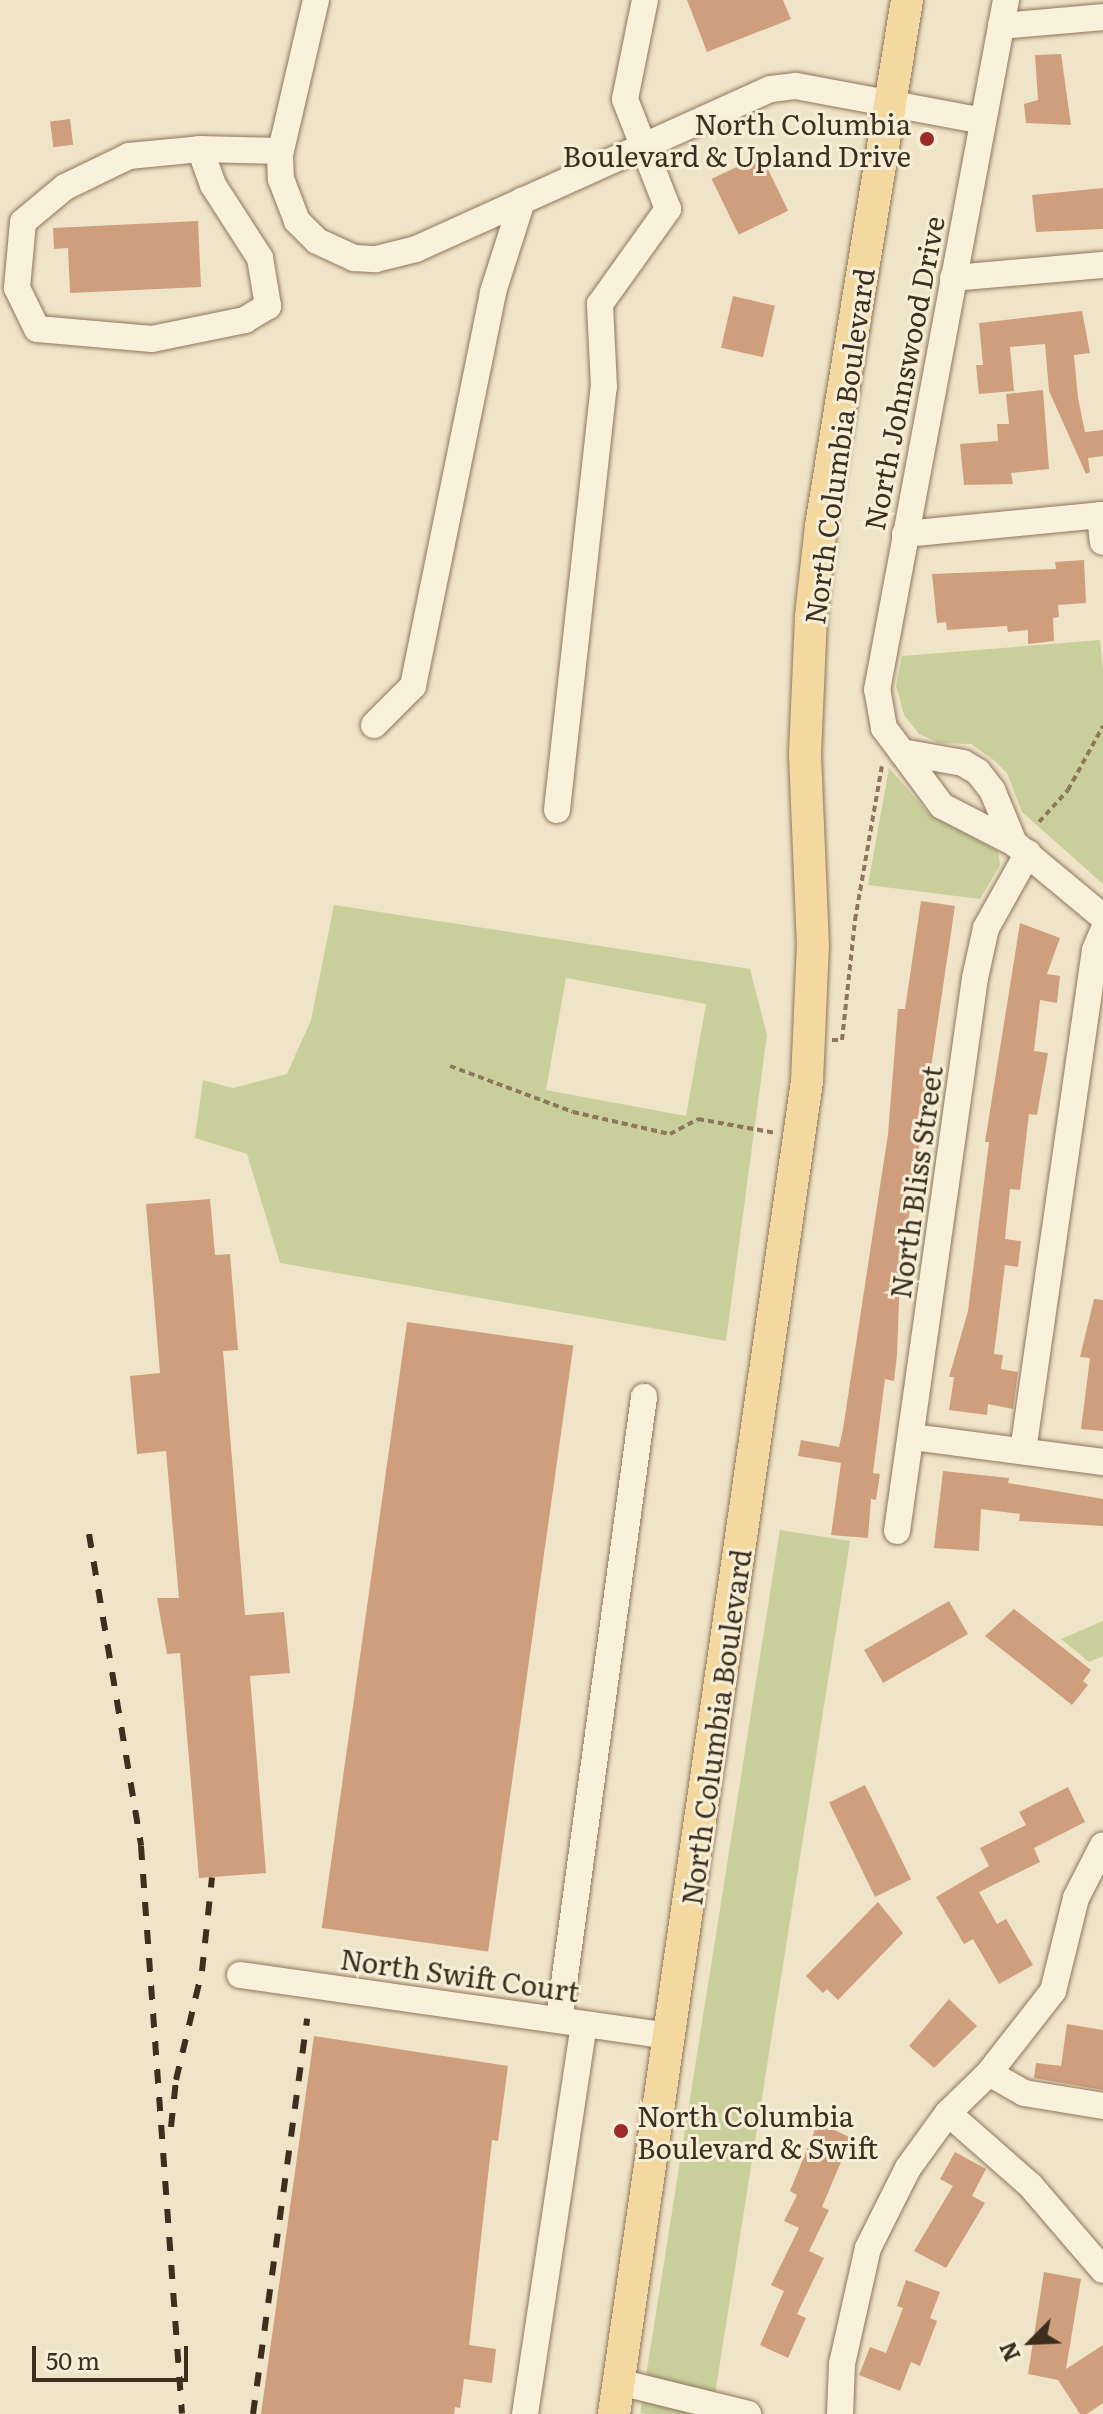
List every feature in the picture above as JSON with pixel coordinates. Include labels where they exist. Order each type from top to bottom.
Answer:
[{"type":"main road","name":"North Columbia Boulevard","points":[[614,2414],[799,1138],[809,1039],[812,894],[805,754],[811,616],[821,526],[907,0]]},
{"type":"street","points":[[316,0],[280,151],[281,179],[297,221],[317,241],[354,258],[393,257],[785,86],[983,121]]},
{"type":"street","points":[[557,810],[604,387],[600,304],[668,209],[625,99],[645,0]]},
{"type":"street","points":[[1004,13],[1103,17]]},
{"type":"street","name":"North Johnswood Drive","points":[[1004,13],[905,534],[877,701],[893,755],[942,806],[1021,848],[1103,917]]},
{"type":"street","points":[[200,149],[213,185],[260,258],[268,306],[245,320],[152,339],[37,329],[17,288],[23,222],[65,187],[129,156],[200,149],[280,151]]},
{"type":"street","points":[[374,725],[413,686],[493,292],[522,201]]},
{"type":"street","points":[[953,278],[1103,265]]},
{"type":"street","points":[[905,534],[1102,515],[1103,542]]},
{"type":"street","name":"North Johnswood Drive","points":[[893,755],[963,763],[978,772],[1021,848]]},
{"type":"street","points":[[928,789],[930,774],[945,761]]},
{"type":"street","points":[[970,821],[984,815],[993,797]]},
{"type":"street","name":"North Bliss Street","points":[[897,1531],[913,1437],[975,978],[986,928],[1021,848]]},
{"type":"street","points":[[1023,1451],[1095,950],[1103,931]]},
{"type":"street","points":[[525,2414],[644,1397]]},
{"type":"street","points":[[913,1437],[1103,1462]]},
{"type":"street","points":[[840,2414],[842,2364],[868,2248],[908,2168],[948,2113],[989,2073],[1053,1991],[1076,1898],[1103,1845]]},
{"type":"street","name":"North Swift Court","points":[[240,1975],[670,2036]]},
{"type":"street","points":[[989,2073],[1024,2093],[1103,2106]]},
{"type":"street","points":[[948,2113],[1030,2185],[1103,2270]]},
{"type":"street","points":[[619,2382],[748,2414]]},
{"type":"path","points":[[1039,822],[1068,790],[1103,726]]},
{"type":"path","points":[[809,1039],[842,1040],[855,920],[893,755]]},
{"type":"path","points":[[450,1066],[573,1112],[670,1134],[698,1119],[799,1138]]},
{"type":"green space","points":[[1100,640],[1103,671],[1103,884],[1022,812],[1007,773],[995,761],[971,744],[939,743],[919,734],[904,715],[896,686],[902,656]]},
{"type":"green space","points":[[889,768],[929,814],[998,851],[1000,865],[980,899],[868,885]]},
{"type":"green space","points":[[334,905],[750,969],[767,1035],[726,1341],[280,1263],[247,1154],[195,1138],[203,1080],[233,1088],[287,1074],[311,1020]],"holes":[[[566,978],[706,1004],[686,1116],[546,1090]]]},
{"type":"green space","points":[[780,1530],[850,1541],[712,2414],[640,2413]]},
{"type":"green space","points":[[1103,1621],[1103,1656],[1089,1662],[1061,1639]]},
{"type":"building","points":[[687,0],[783,0],[791,19],[707,52]]},
{"type":"building","points":[[1061,54],[1071,125],[1026,123],[1024,104],[1038,100],[1035,55]]},
{"type":"building","points":[[70,119],[73,145],[53,147],[50,121]]},
{"type":"building","points":[[761,155],[788,211],[739,235],[712,179]]},
{"type":"building","points":[[1103,188],[1103,229],[1036,232],[1032,195]]},
{"type":"building","points":[[198,221],[201,287],[70,293],[68,248],[54,249],[53,228]]},
{"type":"building","points":[[733,296],[775,306],[763,357],[721,348]]},
{"type":"building","points":[[1082,311],[1090,353],[1074,355],[1078,398],[1085,432],[1103,430],[1103,456],[1088,458],[1090,472],[1086,474],[1049,391],[1045,344],[1010,347],[1014,391],[979,394],[976,365],[983,365],[979,323]]},
{"type":"building","points":[[1043,390],[1049,469],[1011,473],[1013,484],[964,485],[960,444],[998,441],[997,424],[1009,424],[1006,394]]},
{"type":"building","points":[[1084,560],[1086,603],[1058,605],[1059,617],[1053,618],[1054,641],[1028,644],[1028,630],[1008,632],[1007,626],[947,630],[946,622],[937,623],[932,574],[1056,569],[1055,562]]},
{"type":"building","points":[[921,901],[955,906],[900,1276],[894,1381],[885,1379],[873,1473],[880,1474],[876,1500],[871,1499],[868,1538],[831,1535],[841,1463],[798,1456],[801,1440],[839,1447],[843,1429],[888,1134],[898,1009],[905,1009]]},
{"type":"building","points":[[1020,923],[1060,938],[1047,974],[1060,976],[1057,1003],[1040,1000],[1034,1051],[1048,1053],[1037,1115],[1029,1114],[1020,1190],[1010,1189],[1005,1239],[1021,1241],[1018,1267],[1005,1265],[994,1354],[1003,1355],[1001,1369],[1018,1372],[1013,1409],[988,1404],[987,1415],[949,1410],[954,1377],[949,1377],[968,1311],[989,1142],[985,1142]]},
{"type":"building","points":[[210,1199],[215,1255],[230,1254],[238,1350],[223,1351],[245,1615],[284,1612],[290,1673],[250,1676],[266,1873],[199,1878],[180,1653],[167,1654],[157,1598],[179,1598],[166,1451],[137,1454],[130,1376],[160,1373],[146,1204]]},
{"type":"building","points":[[1094,1299],[1103,1300],[1103,1431],[1081,1429],[1090,1358],[1080,1357]]},
{"type":"building","points":[[407,1322],[573,1345],[488,1951],[322,1928]]},
{"type":"building","points":[[943,1471],[1009,1478],[1008,1483],[1103,1499],[1103,1526],[1019,1521],[1020,1514],[981,1509],[979,1551],[934,1548]]},
{"type":"building","points":[[949,1601],[968,1634],[883,1683],[864,1650]]},
{"type":"building","points":[[1014,1609],[1091,1670],[1083,1681],[1088,1685],[1072,1705],[985,1636]]},
{"type":"building","points":[[865,1785],[911,1879],[875,1897],[829,1803]]},
{"type":"building","points":[[1068,1787],[1085,1822],[1034,1848],[1040,1862],[979,1892],[997,1924],[1006,1919],[1033,1965],[999,1984],[973,1939],[964,1944],[936,1897],[989,1866],[980,1848],[1026,1825],[1019,1812]]},
{"type":"building","points":[[878,1902],[903,1933],[838,2000],[827,1989],[823,1993],[806,1976]]},
{"type":"building","points":[[949,1999],[977,2026],[934,2068],[909,2046]]},
{"type":"building","points":[[1067,2024],[1103,2030],[1103,2090],[1034,2078],[1036,2063],[1061,2066]]},
{"type":"building","points":[[314,2036],[508,2066],[498,2141],[492,2140],[469,2345],[496,2349],[492,2383],[464,2379],[460,2408],[455,2407],[454,2414],[261,2414]]},
{"type":"building","points":[[818,2122],[851,2138],[822,2207],[829,2210],[809,2251],[824,2258],[797,2314],[806,2318],[788,2358],[760,2345],[784,2291],[771,2285],[799,2228],[784,2221],[797,2195],[790,2191]]},
{"type":"building","points":[[955,2152],[986,2169],[972,2196],[985,2203],[946,2268],[914,2251],[953,2186],[940,2179]]},
{"type":"building","points":[[1044,2272],[1081,2279],[1066,2369],[1103,2345],[1103,2403],[1087,2414],[1080,2414],[1058,2380],[1028,2374]]},
{"type":"building","points":[[906,2280],[940,2292],[930,2318],[937,2321],[920,2366],[911,2362],[900,2391],[859,2375],[870,2347],[886,2353],[903,2308],[897,2306]]},
{"type":"railway","points":[[89,1534],[141,1846],[182,2414]]},
{"type":"railway","points":[[171,2127],[176,2080],[202,1971],[212,1878]]},
{"type":"railway","points":[[253,2414],[307,2019]]},
{"type":"place","name":"North Columbia Boulevard & Upland Drive","points":[[927,139]]},
{"type":"place","name":"North Columbia Boulevard & Swift","points":[[621,2131]]}]
